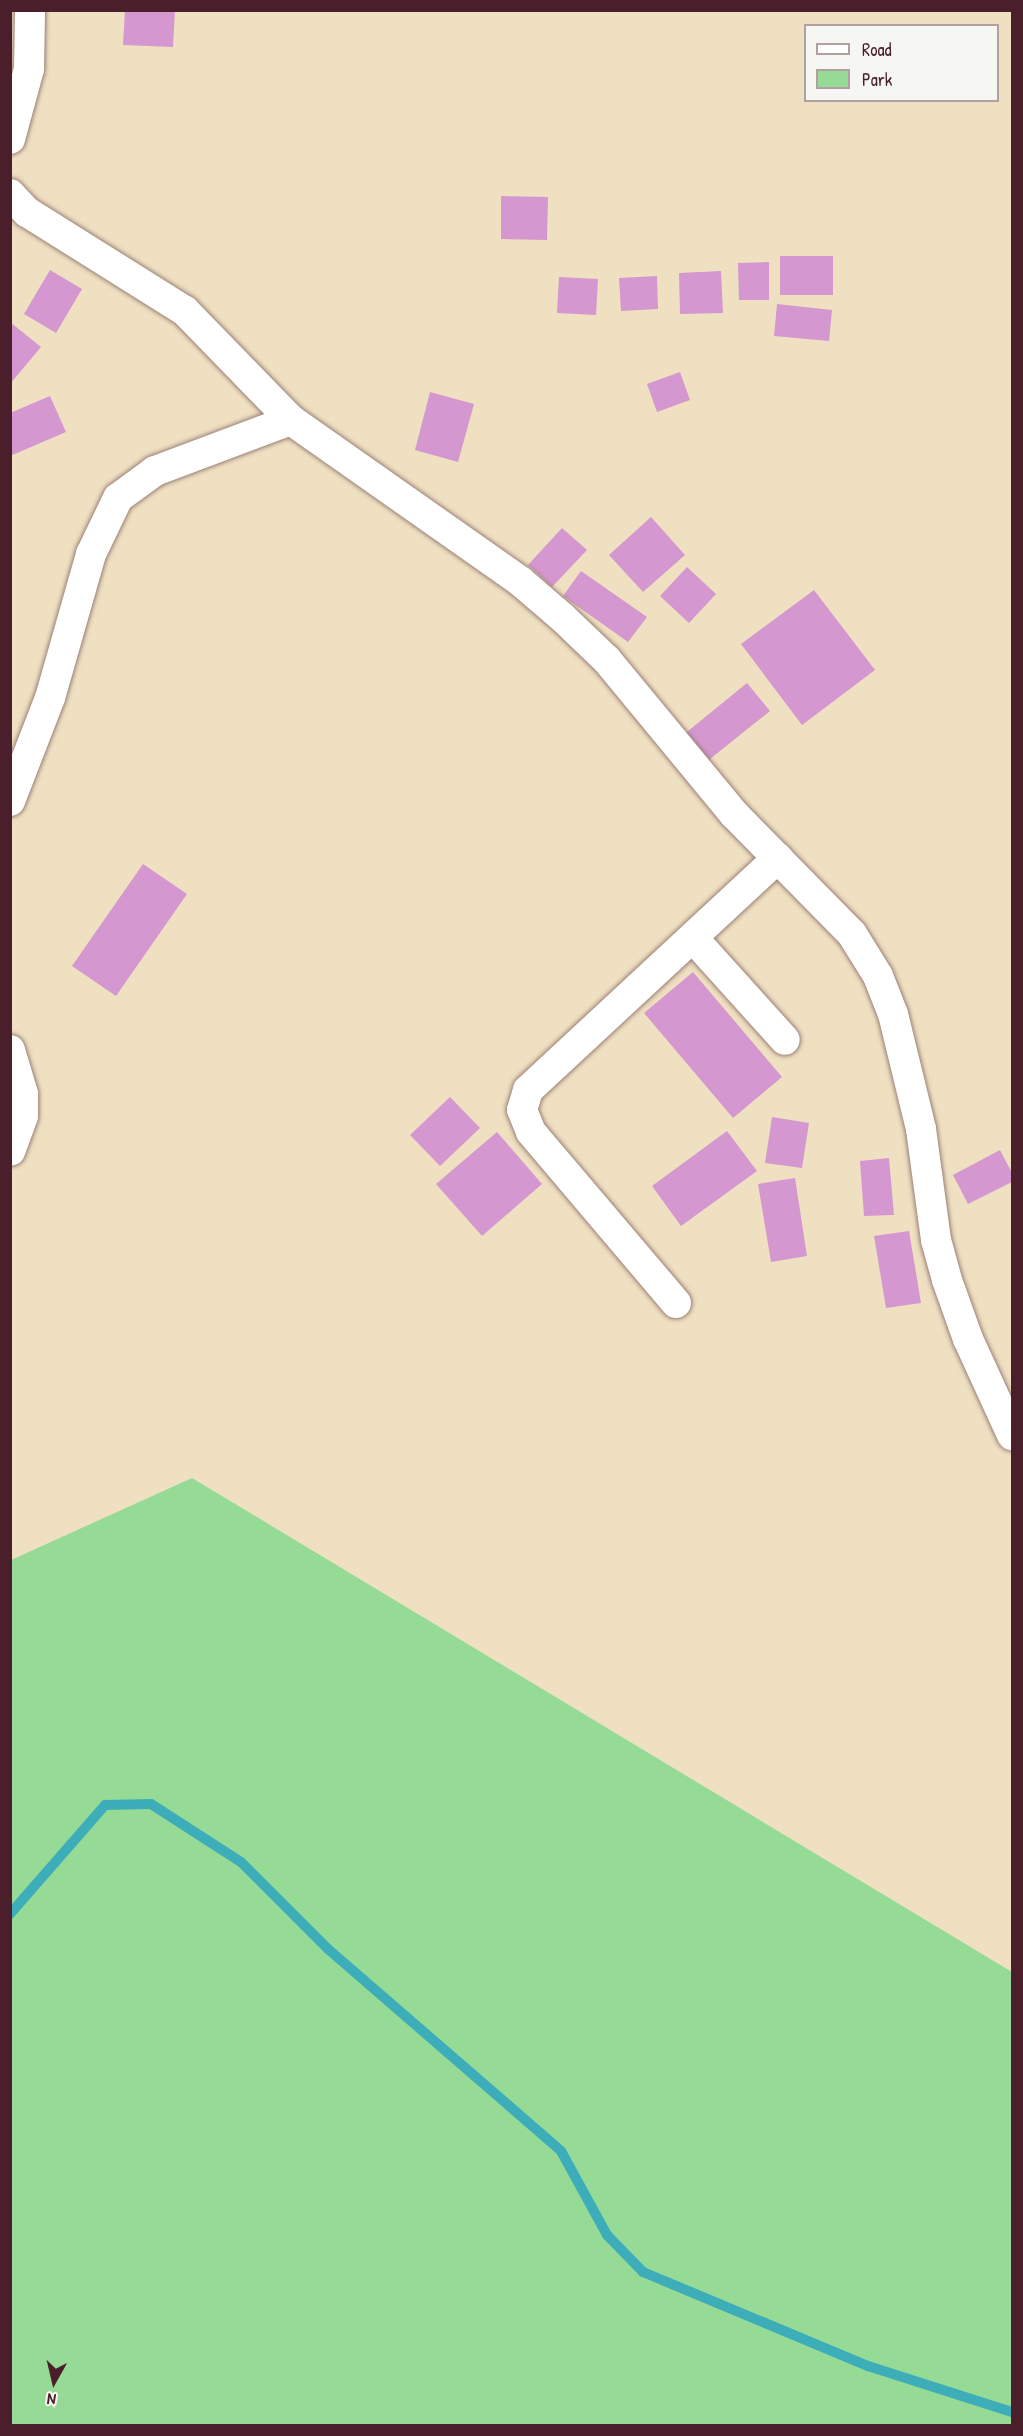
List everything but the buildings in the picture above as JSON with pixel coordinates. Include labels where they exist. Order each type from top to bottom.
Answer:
[{"type":"street","points":[[10,139],[29,69],[30,10]]},
{"type":"street","points":[[10,194],[27,212],[185,311],[291,420],[503,569],[562,617],[607,660],[667,737],[777,858],[852,934],[878,976],[903,1044],[921,1129],[936,1240],[968,1339],[1012,1435]]},
{"type":"street","points":[[10,801],[50,698],[91,554],[118,498],[155,471],[291,420]]},
{"type":"street","points":[[676,1303],[531,1132],[522,1110],[528,1090],[777,858]]},
{"type":"street","points":[[693,938],[785,1040]]},
{"type":"street","points":[[10,1050],[22,1094],[23,1116],[10,1151]]},
{"type":"green space","points":[[192,1478],[1012,1972],[1012,2425],[11,2425],[11,1560]]},
{"type":"waterway","points":[[10,1914],[105,1805],[151,1804],[241,1862],[328,1949],[561,2151],[607,2235],[643,2272],[868,2366],[1012,2412]]}]
